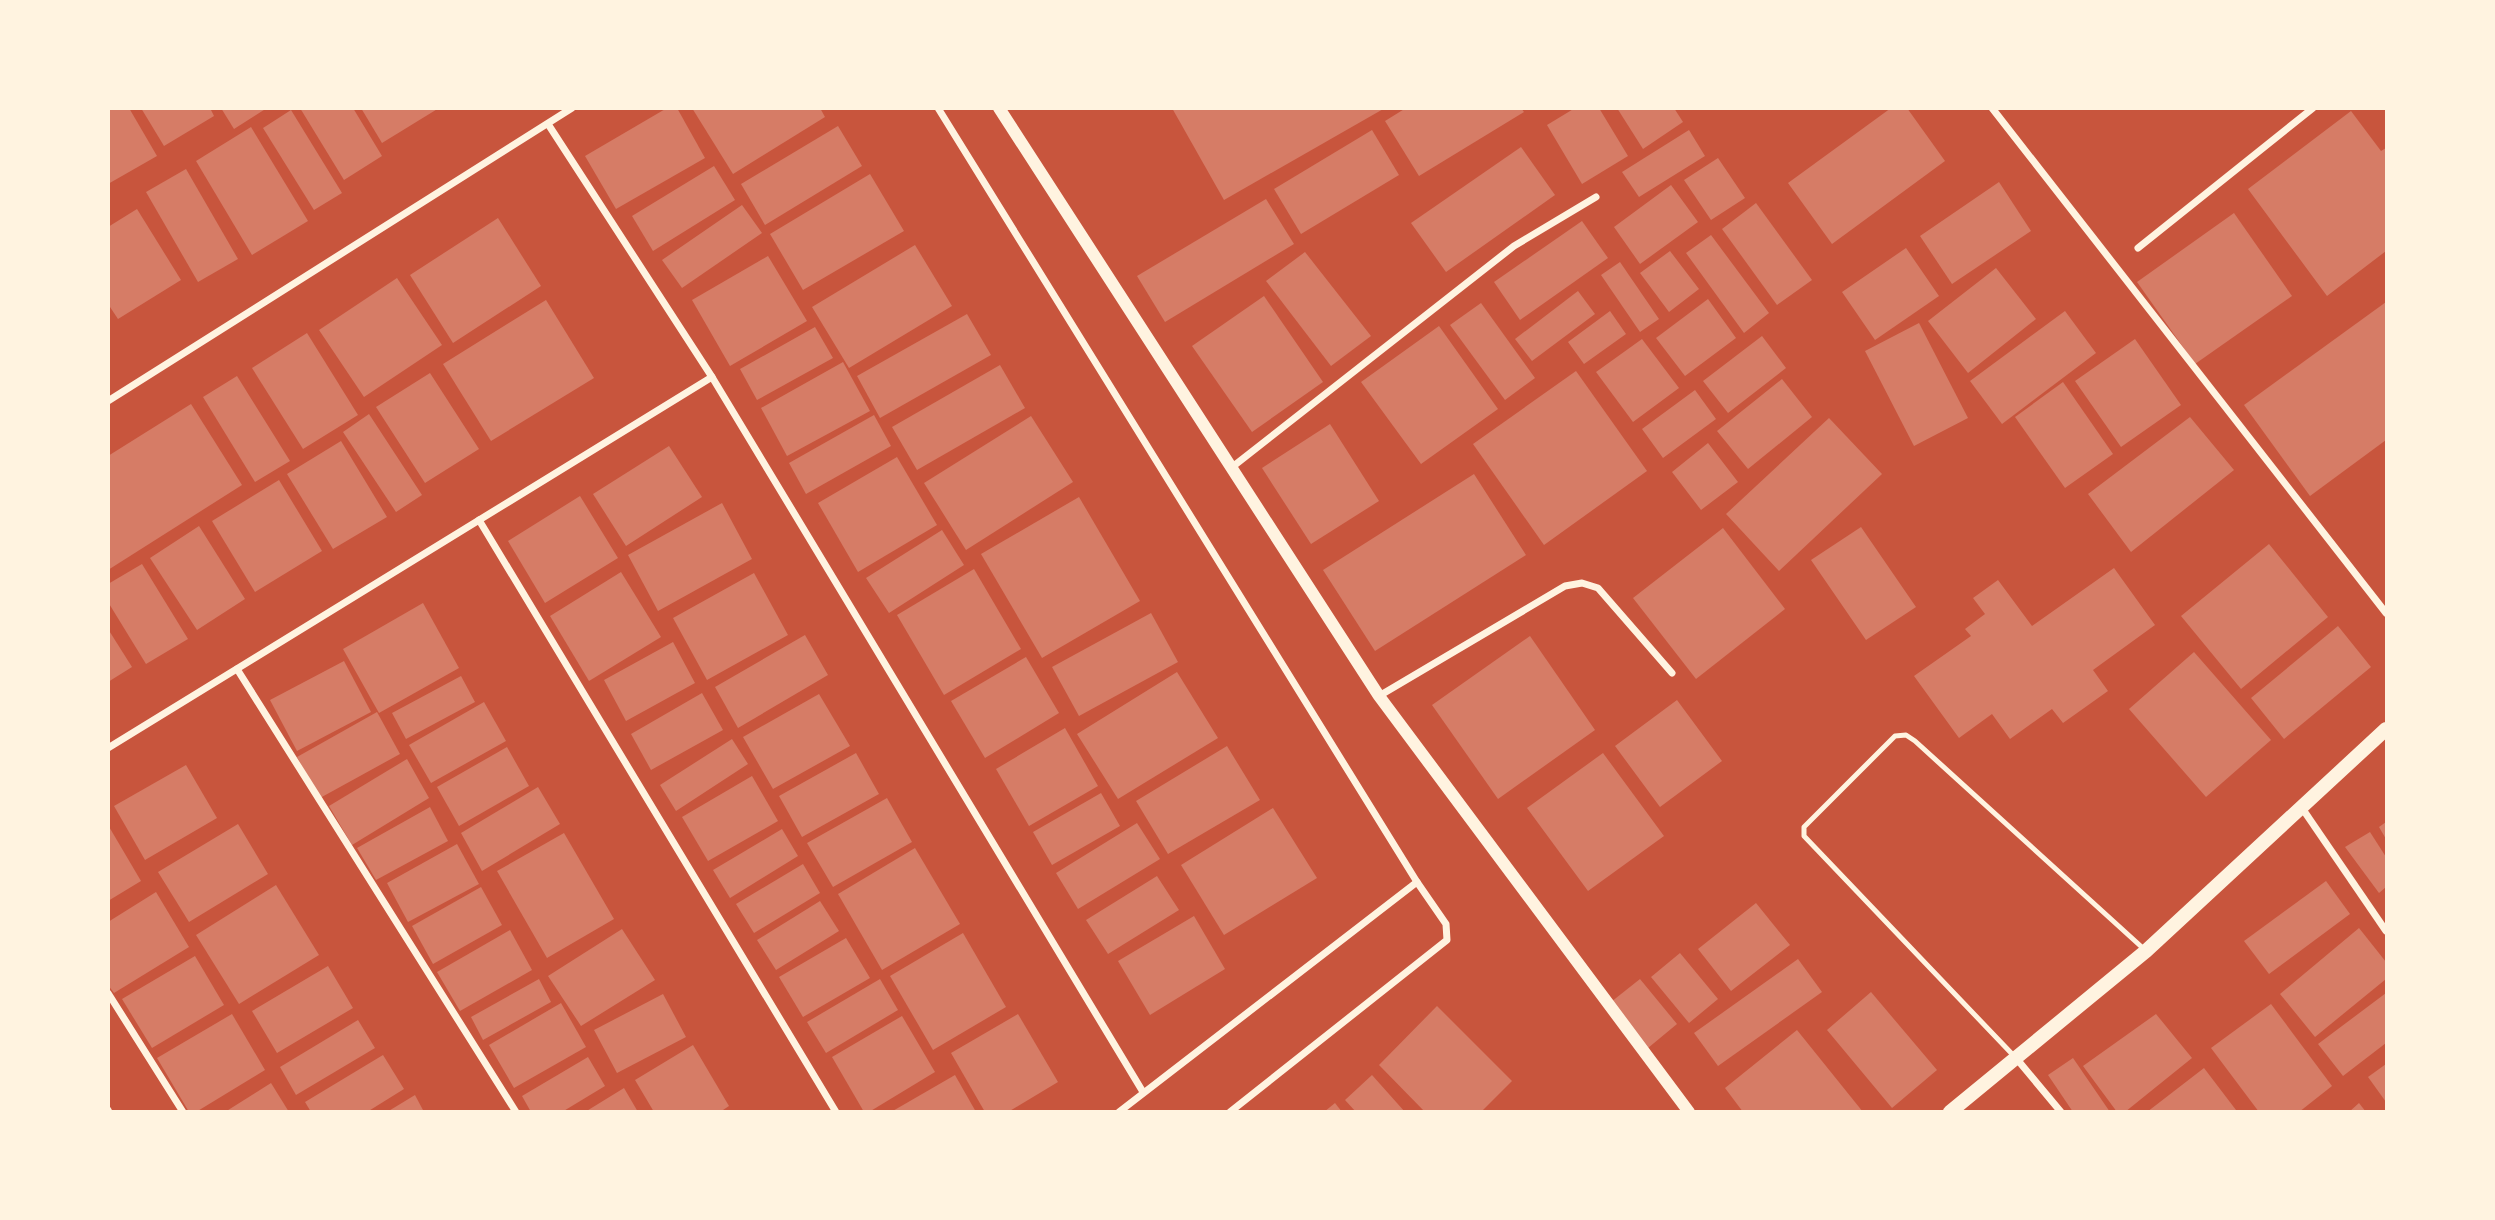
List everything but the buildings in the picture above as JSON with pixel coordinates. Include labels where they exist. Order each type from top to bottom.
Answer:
[{"type":"main road","points":[[1950,1111],[2146,951],[2386,729]]},
{"type":"street","points":[[108,401],[572,108]]},
{"type":"street","points":[[938,108],[1416,882],[1446,924],[1447,940],[1230,1111]]},
{"type":"street","points":[[999,108],[1379,696],[1689,1111]]},
{"type":"street","points":[[1992,108],[2386,613]]},
{"type":"street","points":[[2138,248],[2313,108]]},
{"type":"street","points":[[548,124],[712,377],[1143,1092]]},
{"type":"street","points":[[1230,468],[1514,246],[1596,197]]},
{"type":"street","points":[[108,748],[712,377]]},
{"type":"street","points":[[480,520],[836,1111]]},
{"type":"street","points":[[1379,696],[1565,586],[1582,583],[1598,588],[1672,673]]},
{"type":"street","points":[[237,669],[516,1111]]},
{"type":"street","points":[[2302,808],[2386,931]]},
{"type":"street","points":[[1119,1111],[1416,882]]},
{"type":"street","points":[[108,993],[183,1111]]},
{"type":"street","points":[[2016,1058],[2061,1111]]},
{"type":"lane","points":[[2016,1058],[1804,836],[1804,827],[1895,736],[1906,735],[1915,741],[2146,951]]}]
